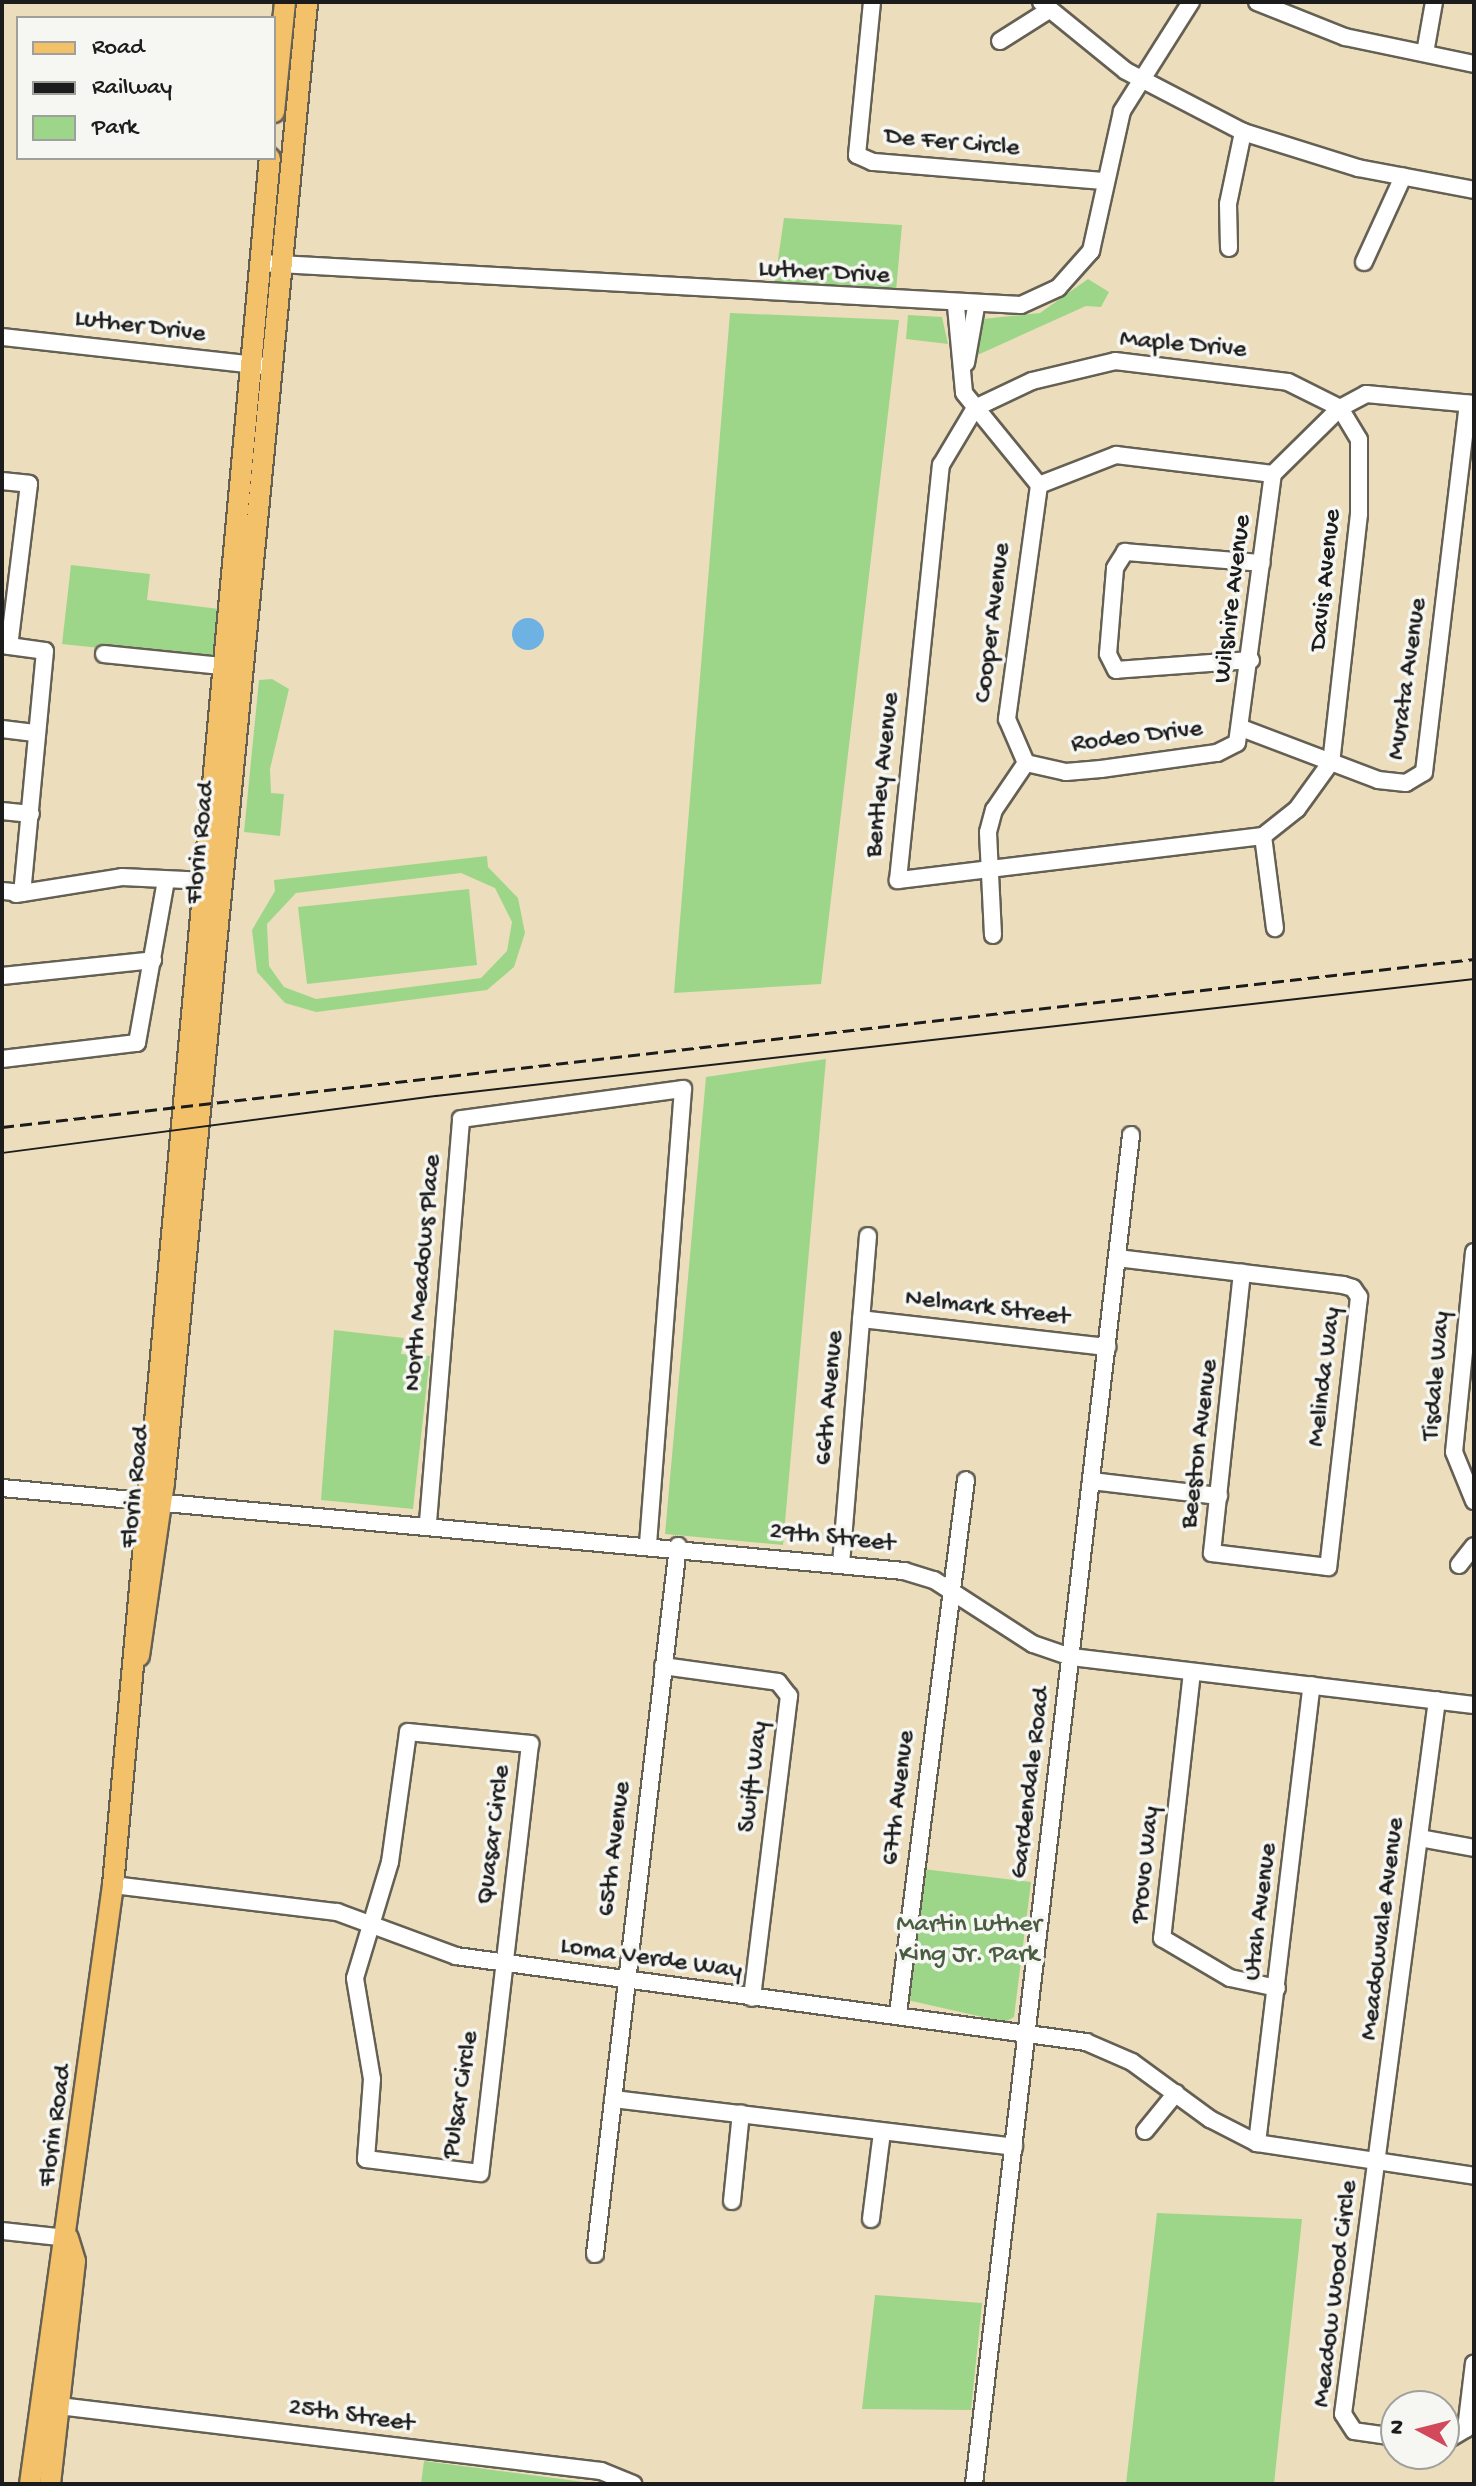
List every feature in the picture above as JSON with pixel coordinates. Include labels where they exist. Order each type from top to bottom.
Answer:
[{"type":"main road","points":[[276,92],[285,2]]},
{"type":"main road","name":"Florin Road","points":[[49,2406],[44,2364],[56,2260],[68,2238],[113,1885],[132,1687],[222,903],[236,667],[262,366],[272,263],[307,2]]},
{"type":"main road","name":"Florin Road","points":[[270,160],[272,263]]},
{"type":"main road","name":"Florin Road","points":[[154,1500],[207,881],[236,667]]},
{"type":"main road","points":[[207,881],[222,903]]},
{"type":"main road","name":"Florin Road","points":[[30,2484],[49,2406],[75,2261],[68,2238]]},
{"type":"main road","points":[[49,2406],[53,2455],[50,2484]]},
{"type":"street","name":"De Fer Circle","points":[[872,2],[857,155],[873,162],[1104,181]]},
{"type":"street","name":"Luther Drive","points":[[272,263],[956,306],[1021,305],[1067,281],[1097,237],[1113,135],[1141,79],[1191,2]]},
{"type":"street","points":[[1257,2],[1280,7],[1345,37],[1474,64]]},
{"type":"street","points":[[1425,53],[1434,2]]},
{"type":"street","points":[[1000,41],[1045,6],[1141,79],[1243,132],[1403,177],[1474,190]]},
{"type":"street","points":[[1229,248],[1228,204],[1243,132]]},
{"type":"street","points":[[1364,262],[1403,177]]},
{"type":"street","points":[[956,306],[964,393],[1039,485],[1116,455],[1273,474],[1340,408],[1366,394],[1471,404]]},
{"type":"street","points":[[964,393],[976,307]]},
{"type":"street","name":"Luther Drive","points":[[2,337],[262,366]]},
{"type":"street","name":"Maple Drive","points":[[975,408],[1032,381],[1115,361],[1288,382],[1340,408]]},
{"type":"street","name":"Murata Avenue","points":[[1244,729],[1378,780],[1406,783],[1424,772],[1471,404]]},
{"type":"street","name":"Bentley Avenue","points":[[975,408],[941,465],[898,880],[986,872],[1263,836]]},
{"type":"street","name":"Davis Avenue","points":[[1331,762],[1363,462],[1340,408]]},
{"type":"street","name":"Wilshire Avenue","points":[[1244,729],[1273,474]]},
{"type":"street","points":[[2,481],[29,484],[6,645],[45,651],[22,893]]},
{"type":"street","name":"Cooper Avenue","points":[[1026,763],[1007,719],[1039,485]]},
{"type":"street","points":[[1251,660],[1116,670],[1108,654],[1115,568],[1125,552],[1262,563]]},
{"type":"street","points":[[104,654],[236,667]]},
{"type":"street","points":[[2,729],[37,733]]},
{"type":"street","name":"Rodeo Drive","points":[[1026,763],[1066,772],[1217,753],[1237,743],[1244,729]]},
{"type":"street","points":[[1275,928],[1263,836],[1297,809],[1331,762]]},
{"type":"street","points":[[993,935],[986,872],[994,810],[1026,763]]},
{"type":"street","points":[[2,811],[31,814]]},
{"type":"street","points":[[2,893],[22,893],[122,877],[207,881]]},
{"type":"street","points":[[2,1059],[137,1043],[166,881]]},
{"type":"street","points":[[2,976],[153,960]]},
{"type":"street","name":"North Meadows Place","points":[[428,1522],[461,1119],[683,1089],[648,1543]]},
{"type":"street","name":"Gardendale Road","points":[[974,2484],[1131,1135]]},
{"type":"street","name":"66th Avenue","points":[[841,1564],[868,1236]]},
{"type":"street","name":"Tisdale Way","points":[[1474,1252],[1454,1452],[1474,1501]]},
{"type":"street","name":"Melinda Way","points":[[1117,1258],[1343,1285],[1359,1297],[1328,1567]]},
{"type":"street","name":"Beeston Avenue","points":[[1242,1273],[1212,1553],[1328,1567]]},
{"type":"street","name":"Nelmark Street","points":[[861,1319],[1107,1347]]},
{"type":"street","name":"67th Avenue","points":[[898,2013],[949,1588],[966,1480]]},
{"type":"street","points":[[1091,1481],[1219,1496]]},
{"type":"street","name":"29th Street","points":[[2,1488],[428,1522],[678,1546],[916,1574],[949,1588],[1033,1644],[1071,1657],[1474,1705]]},
{"type":"street","name":"65th Avenue","points":[[595,2254],[624,1983],[678,1546]]},
{"type":"street","points":[[1459,1565],[1474,1546]]},
{"type":"street","name":"Swift Way","points":[[663,1666],[778,1682],[789,1696],[752,1998]]},
{"type":"street","name":"Provo Way","points":[[1192,1672],[1162,1938],[1230,1978],[1277,1988]]},
{"type":"street","name":"Utah Avenue","points":[[1257,2143],[1312,1685]]},
{"type":"street","name":"Meadowvale Avenue","points":[[1377,2165],[1437,1700]]},
{"type":"street","name":"Quasar Circle","points":[[371,1923],[396,1833],[408,1732],[530,1744],[505,1962]]},
{"type":"street","points":[[1420,1838],[1474,1848]]},
{"type":"street","name":"Loma Verde Way","points":[[113,1885],[337,1912],[371,1923],[431,1950],[624,1983],[898,2013],[1026,2032],[1111,2052],[1257,2143],[1377,2165],[1474,2176]]},
{"type":"street","name":"Pulsar Circle","points":[[371,1923],[355,1994],[372,2079],[366,2159],[480,2173],[505,1962]]},
{"type":"street","points":[[1145,2131],[1176,2093]]},
{"type":"street","points":[[613,2099],[1014,2147]]},
{"type":"street","points":[[732,2201],[741,2113]]},
{"type":"street","points":[[871,2219],[882,2132]]},
{"type":"street","name":"Meadow Wood Circle","points":[[1377,2165],[1343,2414],[1354,2431],[1380,2435]]},
{"type":"street","points":[[2,2231],[68,2238]]},
{"type":"street","points":[[1460,2433],[1466,2429],[1474,2363]]},
{"type":"street","name":"25th Street","points":[[49,2406],[601,2471],[633,2484]]},
{"type":"green space","points":[[784,218],[902,225],[896,291],[774,287]]},
{"type":"green space","points":[[1088,279],[1109,292],[1101,307],[1086,306],[973,357],[983,319],[1040,313]]},
{"type":"green space","points":[[730,313],[899,320],[821,984],[674,993]]},
{"type":"green space","points":[[908,315],[942,317],[948,344],[906,339]]},
{"type":"green space","points":[[71,565],[150,574],[147,600],[219,609],[214,660],[62,644]]},
{"type":"green space","points":[[272,679],[289,689],[270,769],[271,793],[284,794],[280,836],[244,832],[259,680]]},
{"type":"green space","points":[[487,856],[488,867],[518,898],[525,933],[514,967],[487,990],[316,1012],[285,1003],[257,972],[252,930],[275,891],[274,880]],"holes":[[[461,873],[495,888],[512,922],[507,951],[481,978],[316,999],[284,987],[269,966],[267,924],[296,893]]]},
{"type":"green space","points":[[469,889],[477,965],[307,984],[298,907]]},
{"type":"green space","points":[[826,1059],[783,1545],[665,1534],[706,1077]]},
{"type":"green space","points":[[334,1330],[404,1338],[401,1354],[430,1356],[413,1509],[321,1500]]},
{"type":"green space","name":"Martin Luther King Jr. Park","points":[[923,1869],[1031,1882],[1014,2017],[1005,2022],[907,2000]]},
{"type":"green space","points":[[1157,2213],[1302,2219],[1274,2484],[1126,2484]]},
{"type":"green space","points":[[875,2295],[982,2303],[971,2410],[862,2409]]},
{"type":"green space","points":[[424,2461],[599,2484],[421,2484]]},
{"type":"water","points":[[528,618],[539,623],[544,634],[539,645],[528,650],[517,645],[512,634],[517,623]]},
{"type":"tram line","points":[[2,1153],[436,1096],[1474,979]]},
{"type":"railway","points":[[2,1127],[1474,959]]}]
